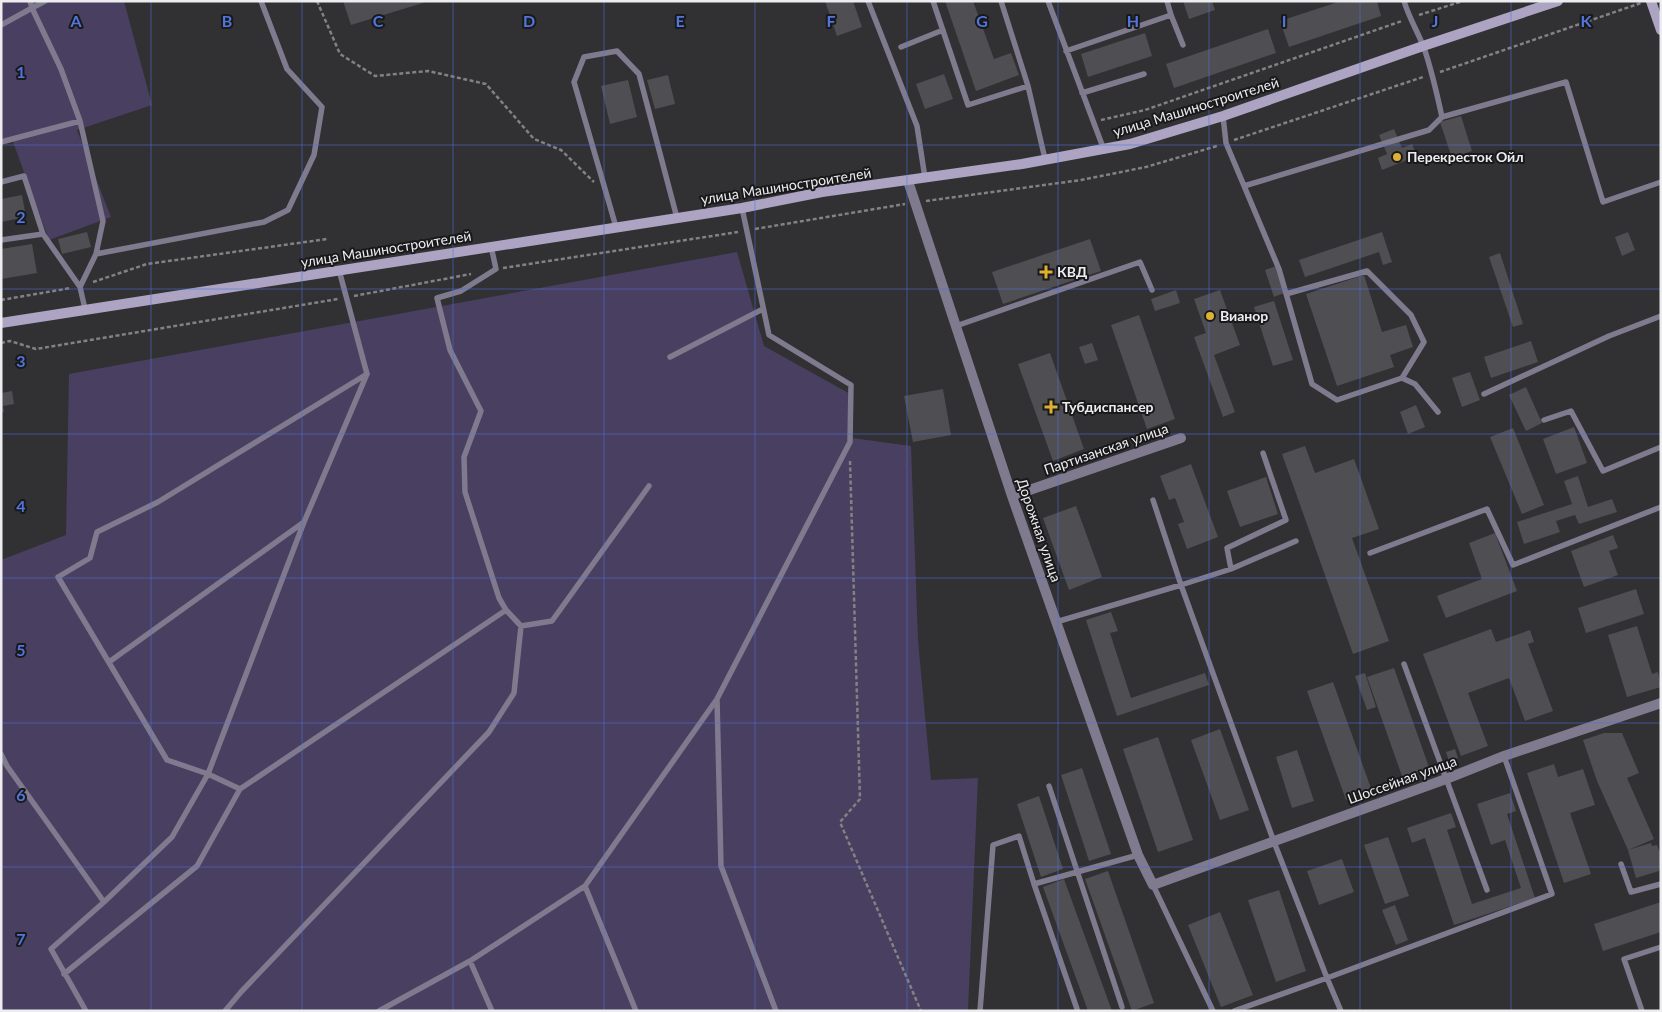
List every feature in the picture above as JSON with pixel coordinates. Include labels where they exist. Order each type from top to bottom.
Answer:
[{"type":"street","name":"улица Машиностроителей","points":[[1,323],[742,208],[822,192],[908,181],[1104,150],[1223,116],[1558,1]]},
{"type":"street","points":[[1651,1],[1661,30]]},
{"type":"street","name":"Дорожная улица","points":[[908,181],[1012,496],[1138,854],[1153,885]]},
{"type":"street","name":"Партизанская улица","points":[[1012,496],[1181,438]]},
{"type":"street","name":"Шоссейная улица","points":[[1153,885],[1446,779],[1504,756],[1661,703]]},
{"type":"lane","points":[[30,1],[61,69],[80,120],[103,221],[96,254],[80,287]]},
{"type":"lane","points":[[1,25],[44,1]]},
{"type":"lane","points":[[96,254],[264,222],[288,210],[314,155],[322,107],[287,69],[261,1]]},
{"type":"lane","points":[[868,1],[916,126],[925,178]]},
{"type":"lane","points":[[933,1],[968,105],[1028,86]]},
{"type":"lane","points":[[1001,1],[1028,86],[1045,159]]},
{"type":"lane","points":[[1048,1],[1104,150]]},
{"type":"lane","points":[[1167,1],[1183,45]]},
{"type":"lane","points":[[1404,1],[1423,46],[1442,117]]},
{"type":"lane","points":[[1066,50],[1171,15]]},
{"type":"lane","points":[[902,47],[943,30]]},
{"type":"lane","points":[[616,227],[574,82],[584,57],[617,51],[639,74],[677,218]]},
{"type":"lane","points":[[1082,93],[1144,74]]},
{"type":"lane","points":[[1244,186],[1429,130],[1442,117],[1566,82],[1603,202],[1661,182]]},
{"type":"lane","points":[[1223,116],[1226,143],[1279,269],[1286,294],[1312,384],[1337,400],[1402,378],[1424,342],[1411,315],[1367,271],[1286,294]]},
{"type":"lane","points":[[1,142],[80,120]]},
{"type":"lane","points":[[1,182],[24,176],[43,234],[80,287],[85,309]]},
{"type":"lane","points":[[379,1011],[470,961],[585,886],[717,699],[850,442],[851,385],[769,335],[742,208]]},
{"type":"lane","points":[[1,240],[43,234]]},
{"type":"lane","points":[[225,1011],[489,732],[514,693],[521,626],[506,610],[499,598],[466,492],[464,457],[481,411],[450,350],[437,298],[461,291],[496,269],[491,246]]},
{"type":"lane","points":[[956,326],[1140,262],[1152,290]]},
{"type":"lane","points":[[86,1011],[51,949],[104,902],[172,837],[208,774],[304,522],[367,374],[339,270]]},
{"type":"lane","points":[[670,357],[763,309]]},
{"type":"lane","points":[[1484,394],[1610,336],[1661,316]]},
{"type":"lane","points":[[240,789],[208,774],[167,760],[58,577],[90,558],[97,532],[158,502],[367,374]]},
{"type":"lane","points":[[1402,378],[1415,384],[1438,412]]},
{"type":"lane","points":[[1544,420],[1571,411],[1603,471],[1661,447]]},
{"type":"lane","points":[[1231,569],[1226,548],[1286,520],[1263,453]]},
{"type":"lane","points":[[521,626],[552,621],[649,486]]},
{"type":"lane","points":[[1154,500],[1182,585],[1274,842],[1341,1011]]},
{"type":"lane","points":[[1370,553],[1488,509],[1514,565],[1661,507]]},
{"type":"lane","points":[[109,662],[304,522]]},
{"type":"lane","points":[[1056,622],[1231,569],[1296,541]]},
{"type":"lane","points":[[64,974],[197,866],[240,789],[506,610]]},
{"type":"lane","points":[[1404,664],[1487,890]]},
{"type":"lane","points":[[717,699],[722,866],[776,1011]]},
{"type":"lane","points":[[1,754],[7,766],[104,902]]},
{"type":"lane","points":[[1234,1011],[1552,894],[1504,756]]},
{"type":"lane","points":[[1049,786],[1122,1006]]},
{"type":"lane","points":[[980,1011],[993,845],[1018,836],[1077,1009]]},
{"type":"lane","points":[[1034,884],[1138,854]]},
{"type":"lane","points":[[1621,864],[1631,892],[1661,884]]},
{"type":"lane","points":[[1153,885],[1213,1011]]},
{"type":"lane","points":[[585,886],[636,1011]]},
{"type":"lane","points":[[1642,1011],[1624,959],[1661,947]]},
{"type":"lane","points":[[470,961],[492,1011]]},
{"type":"path","points":[[317,1],[340,54],[375,76],[428,71],[486,84],[534,139],[561,150],[607,195]]},
{"type":"path","points":[[1093,122],[1145,110],[1463,1]]},
{"type":"path","points":[[1,343],[10,341],[36,349],[346,297],[496,269],[916,202],[1081,180],[1146,167],[1226,143],[1644,1]]},
{"type":"path","points":[[1,300],[80,287],[147,264],[327,240]]},
{"type":"path","points":[[850,442],[860,799],[840,822],[921,1011]]},
{"type":"shaded area","points":[[1,1],[124,1],[152,105],[77,130],[111,217],[49,240],[13,142],[1,145]]},
{"type":"shaded area","points":[[737,252],[764,346],[852,395],[852,438],[911,446],[918,640],[931,780],[978,778],[968,1011],[1,1011],[1,560],[66,535],[69,374]]},
{"type":"building","points":[[343,1],[426,1],[426,2],[351,25]]},
{"type":"building","points":[[825,1],[853,1],[862,27],[837,36]]},
{"type":"building","points":[[945,1],[973,1],[994,59],[1011,53],[1019,75],[976,91]]},
{"type":"building","points":[[1183,1],[1212,1],[1215,10],[1189,19]]},
{"type":"building","points":[[1341,1],[1377,1],[1381,16],[1289,47],[1280,21]]},
{"type":"building","points":[[1268,29],[1276,53],[1174,88],[1166,64]]},
{"type":"building","points":[[1145,33],[1152,56],[1088,77],[1081,54]]},
{"type":"building","points":[[944,74],[953,99],[925,109],[916,84]]},
{"type":"building","points":[[668,75],[675,104],[655,109],[647,80]]},
{"type":"building","points":[[628,80],[637,117],[610,124],[601,86]]},
{"type":"building","points":[[1461,116],[1472,151],[1452,158],[1440,122]]},
{"type":"building","points":[[1394,129],[1402,148],[1412,144],[1417,156],[1382,170],[1378,158],[1387,154],[1379,135]]},
{"type":"building","points":[[22,195],[26,217],[1,222],[1,199]]},
{"type":"building","points":[[87,232],[91,247],[62,254],[58,239]]},
{"type":"building","points":[[1382,232],[1392,262],[1383,265],[1379,252],[1305,277],[1299,260]]},
{"type":"building","points":[[1628,232],[1635,250],[1622,256],[1615,237]]},
{"type":"building","name":"КВД","points":[[1090,239],[1101,271],[1003,304],[992,272]]},
{"type":"building","points":[[32,244],[37,273],[1,279],[1,249]]},
{"type":"building","points":[[1500,253],[1523,324],[1513,327],[1489,257]]},
{"type":"building","points":[[1276,266],[1284,293],[1274,297],[1265,270]]},
{"type":"building","points":[[1364,275],[1382,332],[1406,325],[1413,347],[1390,355],[1394,367],[1337,386],[1306,294]]},
{"type":"building","points":[[1176,290],[1180,303],[1155,311],[1151,299]]},
{"type":"building","points":[[1220,290],[1240,345],[1214,355],[1235,412],[1223,417],[1194,337],[1206,333],[1194,299]]},
{"type":"building","points":[[1274,301],[1293,360],[1273,366],[1254,307]]},
{"type":"building","points":[[1139,315],[1175,419],[1147,429],[1111,325]]},
{"type":"building","points":[[1531,341],[1538,362],[1491,378],[1484,357]]},
{"type":"building","points":[[1092,343],[1098,360],[1085,364],[1079,347]]},
{"type":"building","name":"Тубдиспансер","points":[[1050,353],[1084,449],[1053,461],[1018,364]]},
{"type":"building","points":[[1470,372],[1480,400],[1462,407],[1452,378]]},
{"type":"building","points":[[1526,387],[1542,423],[1526,431],[1509,395]]},
{"type":"building","points":[[943,389],[951,435],[913,442],[904,396]]},
{"type":"building","points":[[12,391],[14,404],[3,406],[4,412],[1,413],[1,393]]},
{"type":"building","points":[[1416,405],[1425,427],[1408,434],[1400,412]]},
{"type":"building","points":[[1574,427],[1587,463],[1556,474],[1543,439]]},
{"type":"building","points":[[1513,428],[1544,505],[1522,514],[1490,437]]},
{"type":"building","points":[[1305,446],[1315,473],[1354,459],[1379,529],[1352,538],[1389,641],[1353,654],[1282,454]]},
{"type":"building","points":[[1191,464],[1218,537],[1187,549],[1178,524],[1184,522],[1175,498],[1169,500],[1160,476]]},
{"type":"building","points":[[1578,476],[1588,507],[1612,499],[1617,512],[1579,524],[1575,515],[1556,521],[1560,532],[1524,544],[1517,522],[1572,504],[1564,481]]},
{"type":"building","points":[[1266,477],[1278,514],[1240,527],[1227,491]]},
{"type":"building","points":[[1076,506],[1102,577],[1069,590],[1043,518]]},
{"type":"building","points":[[1495,533],[1517,591],[1446,618],[1437,596],[1482,579],[1469,543]]},
{"type":"building","points":[[1613,535],[1618,548],[1609,551],[1618,575],[1584,587],[1571,551]]},
{"type":"building","points":[[1636,589],[1644,614],[1586,633],[1578,608]]},
{"type":"building","points":[[1111,612],[1118,631],[1110,633],[1131,698],[1205,673],[1209,685],[1117,716],[1086,620]]},
{"type":"building","points":[[1637,626],[1652,674],[1658,672],[1661,687],[1627,697],[1608,635]]},
{"type":"building","points":[[1491,629],[1496,642],[1530,630],[1534,642],[1528,644],[1553,711],[1525,721],[1509,678],[1468,693],[1488,746],[1461,756],[1423,654]]},
{"type":"building","points":[[1394,668],[1430,770],[1403,779],[1367,677]]},
{"type":"building","points":[[1365,673],[1376,707],[1367,710],[1355,676]]},
{"type":"building","points":[[1333,682],[1372,791],[1346,800],[1307,691]]},
{"type":"building","points":[[1220,729],[1249,810],[1220,820],[1191,740]]},
{"type":"building","points":[[1604,733],[1622,733],[1639,773],[1627,778],[1654,839],[1628,850],[1597,781],[1583,740]]},
{"type":"building","points":[[1158,737],[1193,840],[1158,852],[1123,749]]},
{"type":"building","points":[[1455,749],[1458,758],[1449,761],[1446,752]]},
{"type":"building","points":[[1297,750],[1314,801],[1292,808],[1276,757]]},
{"type":"building","points":[[1554,764],[1558,777],[1583,769],[1595,805],[1570,813],[1591,874],[1564,883],[1527,773]]},
{"type":"building","points":[[1082,768],[1111,854],[1089,861],[1061,775]]},
{"type":"building","points":[[1510,793],[1516,811],[1507,814],[1535,898],[1454,925],[1425,838],[1412,843],[1407,828],[1451,813],[1456,827],[1447,830],[1472,904],[1521,888],[1505,840],[1491,845],[1477,804]]},
{"type":"building","points":[[1039,796],[1063,869],[1041,877],[1017,804]]},
{"type":"building","points":[[1388,837],[1409,896],[1385,904],[1364,845]]},
{"type":"building","points":[[1651,843],[1652,846],[1657,845],[1661,855],[1661,868],[1659,871],[1636,878],[1628,850]]},
{"type":"building","points":[[1342,859],[1354,892],[1319,905],[1307,871]]},
{"type":"building","points":[[1108,871],[1154,1003],[1132,1011],[1085,879]]},
{"type":"building","points":[[1064,879],[1112,1011],[1088,1011],[1043,887]]},
{"type":"building","points":[[1279,890],[1306,971],[1276,982],[1248,900]]},
{"type":"building","points":[[1661,902],[1661,932],[1603,951],[1594,924]]},
{"type":"building","points":[[1395,905],[1408,940],[1396,945],[1382,910]]},
{"type":"building","points":[[1220,912],[1253,995],[1221,1007],[1188,925]]},
{"type":"place","name":"Перекресток Ойл","points":[[1397,157]]},
{"type":"place","name":"КВД","points":[[1046,272]]},
{"type":"place","name":"Вианор","points":[[1210,316]]},
{"type":"place","name":"Тубдиспансер","points":[[1051,407]]}]
